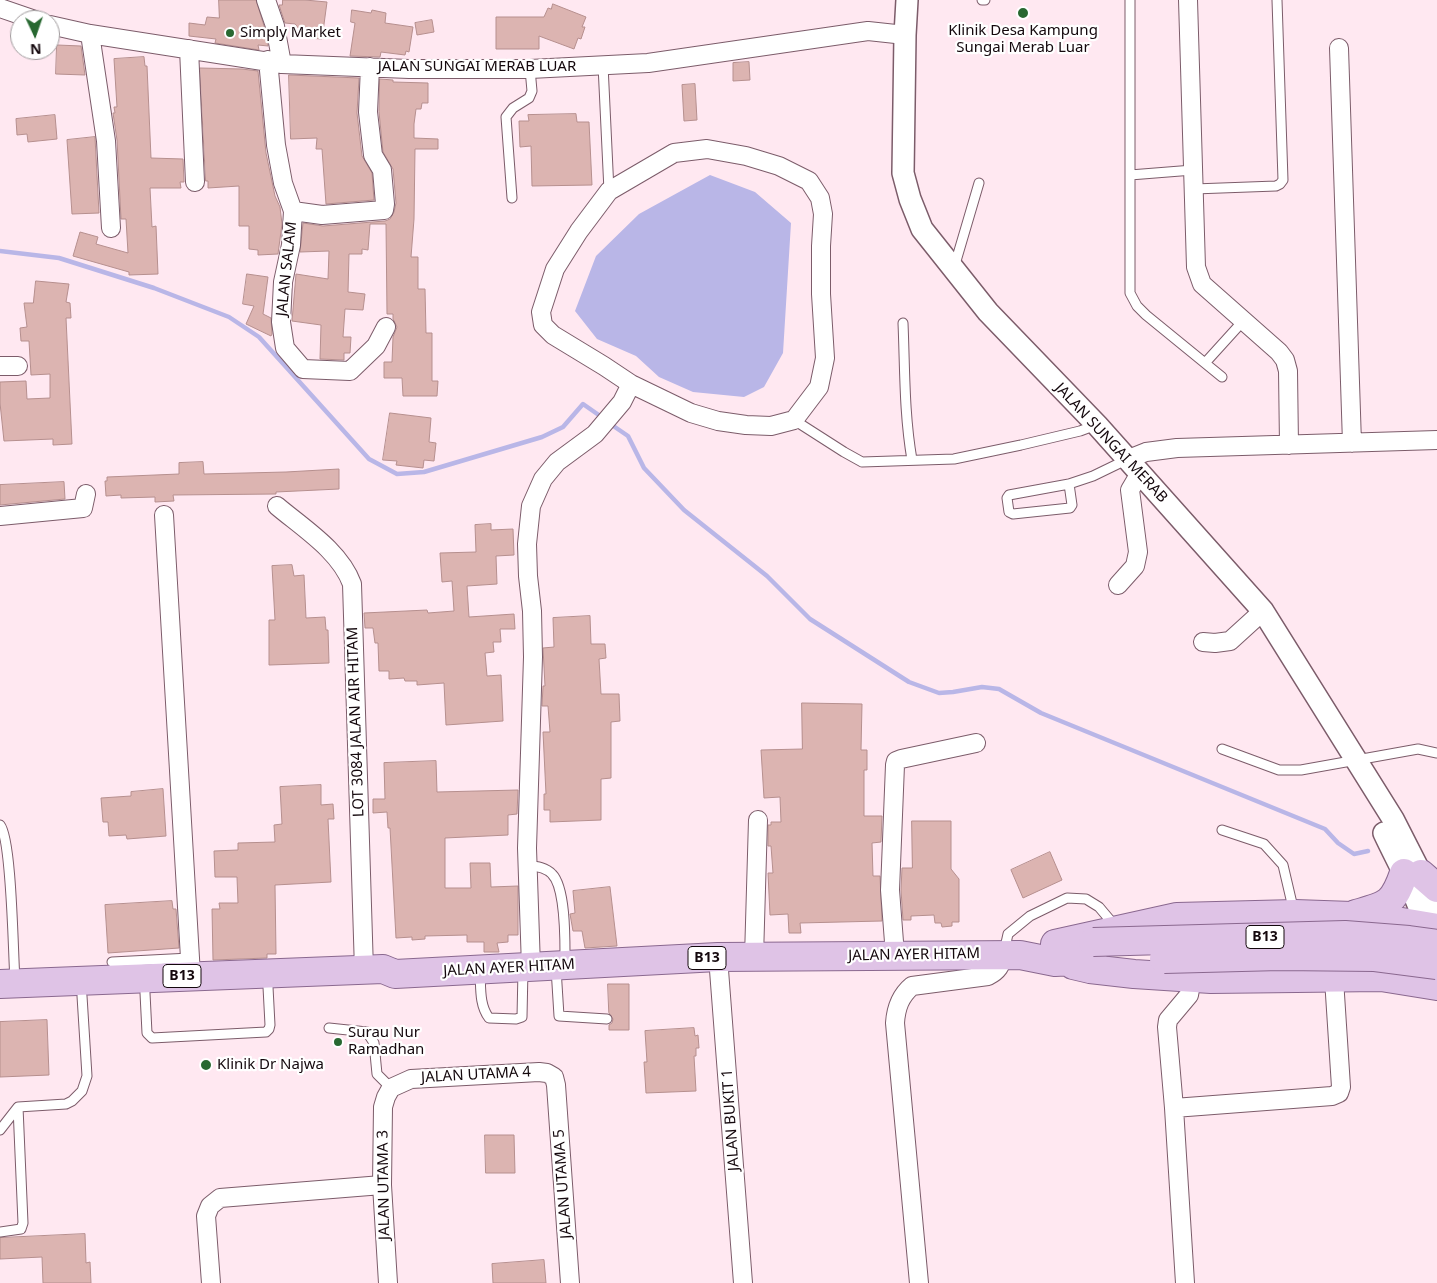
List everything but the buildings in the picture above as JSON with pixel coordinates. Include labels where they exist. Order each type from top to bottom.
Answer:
[{"type":"main road","points":[[1352,916],[1392,900],[1398,888],[1421,878]]},
{"type":"main road","points":[[1055,953],[1118,930],[1177,918],[1295,914],[1352,916],[1434,927]]},
{"type":"main road","points":[[1381,977],[1393,962],[1393,942],[1384,919]]},
{"type":"main road","name":"B13","points":[[1093,951],[1345,935],[1409,940],[1434,927]]},
{"type":"main road","name":"JALAN AYER HITAM","points":[[5,989],[191,967],[384,969],[395,974],[718,957],[1012,955],[1093,951]]},
{"type":"main road","name":"B13","points":[[1093,951],[1375,957],[1437,964]]},
{"type":"main road","points":[[1055,953],[1090,969],[1192,978],[1381,977],[1437,986]]},
{"type":"main road","points":[[5,989],[82,996],[384,981],[395,974]]},
{"type":"street","name":"JALAN SALAM","points":[[266,0],[275,26],[276,145],[283,183],[293,211],[291,245],[283,282],[281,322],[285,348],[303,369],[350,371],[376,346],[386,327]]},
{"type":"street","name":"JALAN SUNGAI MERAB","points":[[907,0],[904,35],[903,173],[910,199],[922,229],[988,312],[1097,425],[1263,611],[1393,819],[1421,878],[1434,927],[1437,970]]},
{"type":"street","points":[[1188,0],[1196,267],[1202,284],[1279,352],[1285,360],[1288,371],[1289,445]]},
{"type":"street","name":"JALAN SUNGAI MERAB LUAR","points":[[60,27],[90,34],[275,62],[370,67],[530,69],[648,64],[868,31],[904,35]]},
{"type":"street","points":[[90,34],[106,141],[111,228]]},
{"type":"street","points":[[1339,48],[1352,443]]},
{"type":"street","points":[[189,49],[195,182]]},
{"type":"street","points":[[293,211],[322,215],[384,210],[386,204],[382,170],[373,155],[368,112],[370,67]]},
{"type":"street","points":[[707,149],[746,156],[779,166],[808,182],[820,198],[823,214],[820,246],[825,358],[819,387],[794,420],[771,426],[746,425],[718,421],[691,413],[631,384],[553,336],[542,325],[541,312],[555,269],[579,231],[609,191],[674,153],[707,149]]},
{"type":"street","points":[[0,366],[18,366]]},
{"type":"street","points":[[544,966],[527,865],[533,657],[527,544],[531,506],[543,480],[557,462],[595,434],[622,402],[631,384]]},
{"type":"street","points":[[1118,585],[1135,566],[1138,552],[1130,490],[1133,466],[1146,452],[1177,448],[1437,440]]},
{"type":"street","points":[[0,516],[83,508],[86,494]]},
{"type":"street","name":"LOT 3084 JALAN AIR HITAM","points":[[277,506],[337,558],[347,571],[352,584],[364,970]]},
{"type":"street","points":[[164,516],[191,967]]},
{"type":"street","points":[[1203,642],[1230,641],[1263,611]]},
{"type":"street","points":[[895,956],[890,890],[894,765],[901,758],[976,743]]},
{"type":"street","points":[[754,957],[758,820]]},
{"type":"street","points":[[919,1283],[895,1023],[896,1012],[905,992],[912,986],[988,976],[996,972],[1012,955]]},
{"type":"street","name":"JALAN BUKIT 1","points":[[718,957],[743,1283]]},
{"type":"street","points":[[1185,1283],[1167,1027],[1168,1020],[1189,995],[1192,978]]},
{"type":"street","points":[[1174,1108],[1332,1096],[1339,1093],[1341,1087],[1334,978]]},
{"type":"street","name":"JALAN UTAMA 4","points":[[392,1088],[411,1079],[539,1072],[547,1073],[554,1077],[556,1086]]},
{"type":"street","name":"JALAN UTAMA 5","points":[[556,1086],[570,1283]]},
{"type":"street","name":"JALAN UTAMA 3","points":[[388,1283],[382,1185],[383,1107],[386,1097],[392,1088]]},
{"type":"street","points":[[211,1283],[206,1216],[210,1206],[220,1198],[382,1185]]},
{"type":"lane","points":[[1130,0],[1130,293],[1137,306],[1146,315],[1222,377]]},
{"type":"lane","points":[[1194,189],[1276,186],[1283,180],[1278,0]]},
{"type":"lane","points":[[603,65],[609,191]]},
{"type":"lane","points":[[512,198],[506,117],[513,108],[529,98],[532,91],[530,69]]},
{"type":"lane","points":[[1130,175],[1193,170]]},
{"type":"lane","points":[[952,268],[956,261],[980,183]]},
{"type":"lane","points":[[1205,364],[1244,320]]},
{"type":"lane","points":[[903,323],[906,429],[912,460]]},
{"type":"lane","points":[[794,420],[862,462],[954,459],[1029,443],[1097,425]]},
{"type":"lane","points":[[1069,484],[1072,505],[1070,508],[1013,514],[1009,512],[1007,498],[1009,496],[1069,484],[1133,466]]},
{"type":"lane","points":[[1222,749],[1279,770],[1301,770],[1418,749],[1437,753]]},
{"type":"lane","points":[[0,825],[4,830],[8,856],[5,989]]},
{"type":"lane","points":[[1222,830],[1264,844],[1283,865],[1295,914]]},
{"type":"lane","points":[[480,969],[484,1013],[489,1018],[516,1020],[522,1017],[523,1008],[564,920],[558,884],[552,873],[540,867],[527,865]]},
{"type":"lane","points":[[1012,955],[1008,934],[1030,916],[1067,898],[1086,899],[1099,907],[1118,930]]},
{"type":"lane","points":[[112,962],[191,967]]},
{"type":"lane","points":[[544,966],[559,1016],[607,1019]]},
{"type":"lane","points":[[145,993],[148,1033],[152,1038],[266,1032],[270,1025],[268,987]]},
{"type":"lane","points":[[0,1130],[18,1107],[66,1104],[72,1102],[82,1091],[87,1076],[82,996]]},
{"type":"lane","points":[[329,1028],[367,1032],[374,1042],[377,1074],[392,1088]]},
{"type":"lane","points":[[0,1232],[21,1229],[23,1223],[18,1107]]},
{"type":"water","points":[[710,175],[755,192],[791,223],[783,353],[764,387],[744,397],[693,392],[659,377],[636,356],[597,339],[575,311],[596,256],[639,214]]},
{"type":"waterway","points":[[0,251],[59,258],[154,288],[229,317],[259,337],[369,459],[397,474],[424,472],[542,437],[563,427],[583,404],[603,418]]},
{"type":"waterway","points":[[609,423],[628,436],[644,468],[684,510],[767,576],[810,619],[909,682],[939,693],[982,687],[999,689],[1041,713],[1325,829],[1338,843],[1354,854],[1368,851]]},
{"type":"place","name":"Klinik Desa Kampung Sungai Merab Luar","points":[[1023,13]]},
{"type":"place","name":"Simply Market","points":[[230,33]]},
{"type":"place","name":"Surau Nur Ramadhan","points":[[338,1042]]},
{"type":"place","name":"Klinik Dr Najwa","points":[[206,1065]]}]
